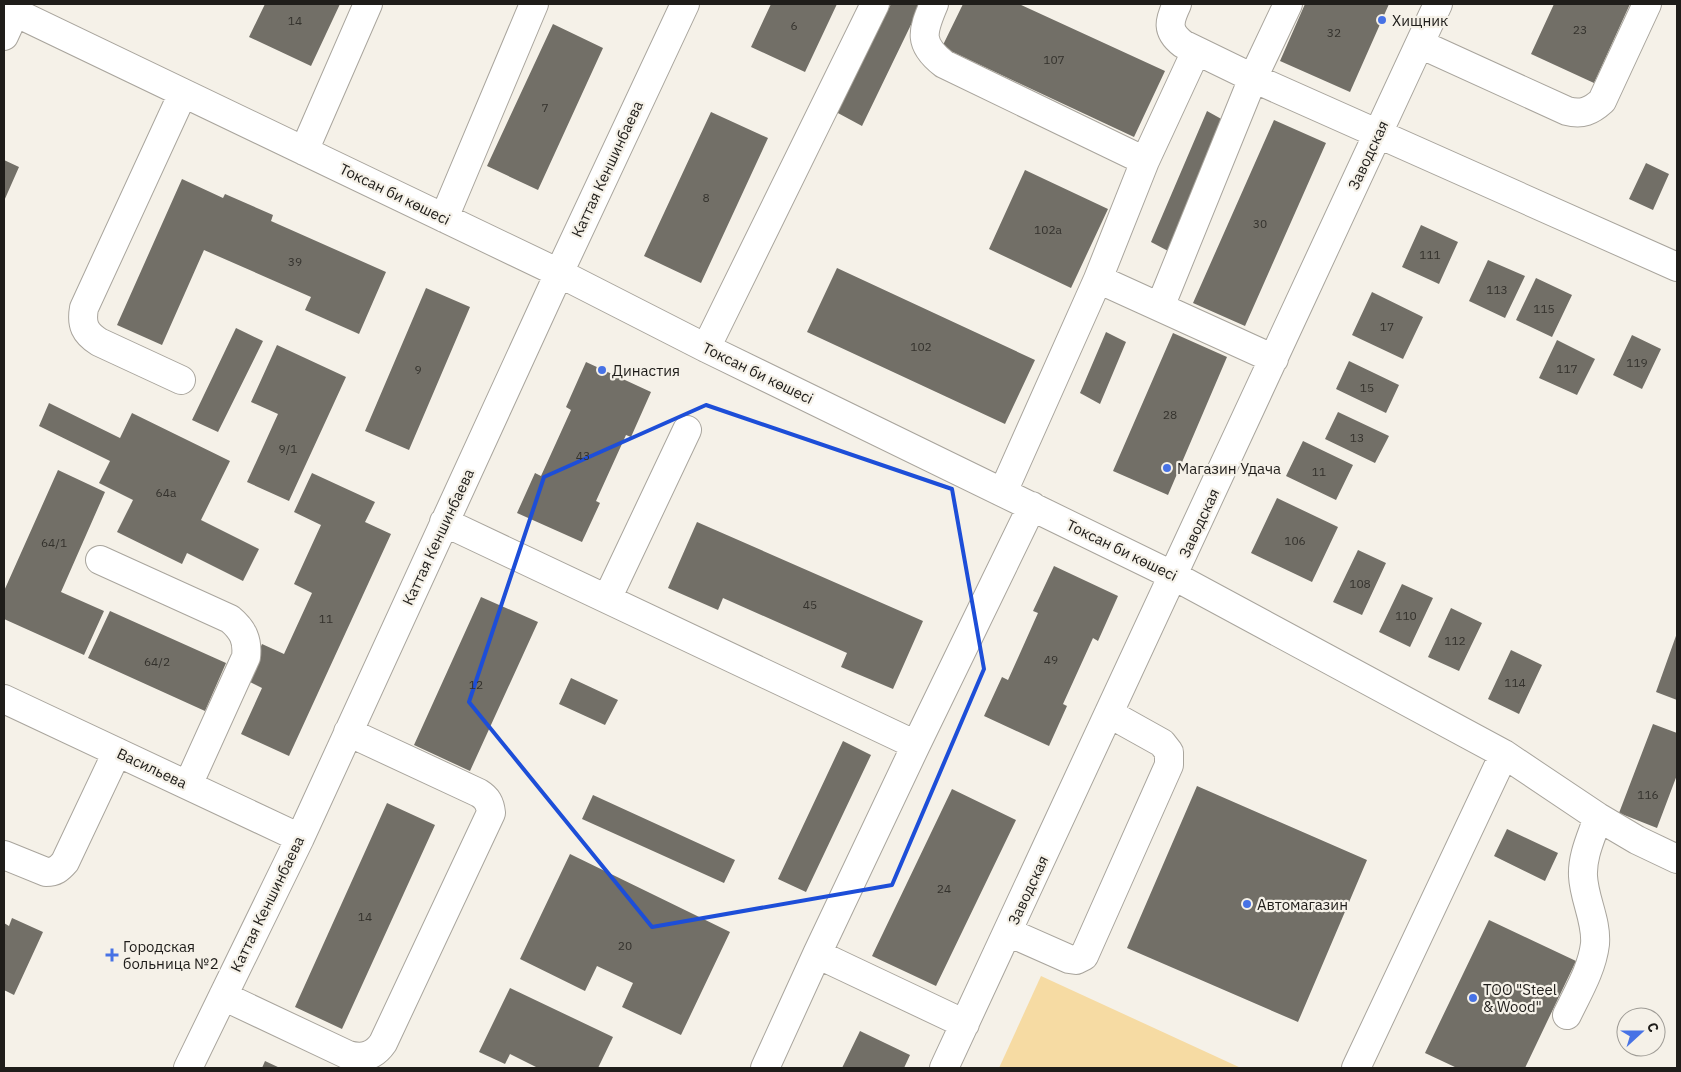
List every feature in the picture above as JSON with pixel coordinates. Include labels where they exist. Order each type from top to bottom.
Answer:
[{"type":"street","points":[[304,151],[368,4]]},
{"type":"street","points":[[444,218],[534,4]]},
{"type":"street","name":"Каттая Кеншинбаева","points":[[188,1068],[300,838],[444,522],[685,4]]},
{"type":"street","points":[[706,348],[874,4]]},
{"type":"street","points":[[934,4],[925,26],[925,41],[933,56],[944,64],[1144,160]]},
{"type":"street","points":[[1177,4],[1170,20],[1171,31],[1174,38],[1182,44],[1253,78],[1677,267]]},
{"type":"street","points":[[1160,307],[1253,78],[1288,4]]},
{"type":"street","name":"Заводская","points":[[944,1068],[1438,4]]},
{"type":"street","points":[[1420,44],[1576,114],[1594,109],[1602,101],[1647,4]]},
{"type":"street","name":"Токсан би көшесі","points":[[7,18],[183,92],[559,273],[706,348],[1174,576],[1504,754],[1598,817],[1636,840],[1677,859]]},
{"type":"street","points":[[1003,492],[1098,279],[1144,160],[1196,51]]},
{"type":"street","points":[[181,380],[99,342],[84,329],[82,320],[84,308],[183,92]]},
{"type":"street","points":[[1098,279],[1274,359]]},
{"type":"street","points":[[607,599],[687,430]]},
{"type":"street","points":[[765,1068],[916,745],[1032,506]]},
{"type":"street","points":[[444,522],[916,745]]},
{"type":"street","points":[[100,560],[230,619],[245,636],[246,658],[188,785]]},
{"type":"street","name":"Васильева","points":[[4,699],[300,838]]},
{"type":"street","points":[[1008,932],[1069,959],[1076,960],[1084,956],[1169,765],[1169,752],[1162,743],[1110,714]]},
{"type":"street","points":[[223,996],[358,1058],[377,1052],[400,1008],[489,820],[491,813],[490,804],[479,793],[348,732]]},
{"type":"street","points":[[4,855],[38,870],[53,872],[59,868],[65,862],[117,752]]},
{"type":"street","points":[[1356,1068],[1504,754]]},
{"type":"street","points":[[1567,1015],[1592,962],[1595,942],[1583,877],[1584,859],[1598,817]]},
{"type":"street","points":[[817,954],[965,1024]]},
{"type":"highlighted area","points":[[706,405],[952,489],[984,669],[892,885],[652,927],[469,702],[544,477]]},
{"type":"shaded area","points":[[1041,976],[1241,1068],[999,1068]]},
{"type":"building","points":[[265,4],[340,4],[311,66],[249,37]]},
{"type":"building","points":[[771,4],[837,4],[805,72],[751,47]]},
{"type":"building","points":[[891,4],[921,4],[862,126],[836,112]]},
{"type":"building","points":[[963,4],[1019,4],[1165,71],[1134,137],[942,47]]},
{"type":"building","points":[[1305,4],[1389,4],[1350,92],[1280,61]]},
{"type":"building","points":[[1554,4],[1630,4],[1594,83],[1531,54]]},
{"type":"building","points":[[553,24],[603,48],[538,190],[487,166]]},
{"type":"building","points":[[1207,111],[1225,121],[1170,252],[1151,242]]},
{"type":"building","points":[[711,112],[768,138],[701,283],[644,256]]},
{"type":"building","points":[[1274,120],[1326,143],[1245,326],[1193,303]]},
{"type":"building","points":[[4,160],[19,167],[4,201]]},
{"type":"building","points":[[1646,163],[1669,174],[1653,210],[1629,199]]},
{"type":"building","points":[[1025,170],[1108,209],[1071,288],[989,249]]},
{"type":"building","points":[[182,179],[223,198],[225,194],[273,215],[271,221],[386,272],[359,334],[305,310],[311,297],[204,250],[162,345],[117,325]]},
{"type":"building","points":[[1421,225],[1458,242],[1439,284],[1402,267]]},
{"type":"building","points":[[1488,260],[1525,276],[1505,318],[1469,301]]},
{"type":"building","points":[[837,268],[1035,360],[1005,424],[807,332]]},
{"type":"building","points":[[1536,278],[1572,295],[1552,337],[1516,320]]},
{"type":"building","points":[[426,288],[470,307],[409,450],[365,431]]},
{"type":"building","points":[[1372,292],[1423,317],[1403,359],[1352,335]]},
{"type":"building","points":[[236,328],[263,341],[218,432],[192,420]]},
{"type":"building","points":[[1106,332],[1126,342],[1100,404],[1080,393]]},
{"type":"building","points":[[1173,333],[1227,357],[1168,495],[1113,471]]},
{"type":"building","points":[[1632,335],[1661,349],[1642,389],[1613,375]]},
{"type":"building","points":[[1557,340],[1595,359],[1577,395],[1539,378]]},
{"type":"building","points":[[277,345],[346,377],[289,501],[247,482],[278,414],[251,402]]},
{"type":"building","points":[[1349,361],[1399,385],[1386,413],[1336,389]]},
{"type":"building","points":[[586,362],[651,392],[631,437],[626,435],[596,501],[600,503],[582,542],[517,513],[535,473],[541,476],[571,410],[566,407]]},
{"type":"building","points":[[49,403],[120,438],[132,413],[230,461],[201,520],[259,549],[243,581],[187,553],[182,564],[117,532],[133,500],[99,483],[110,461],[39,426]]},
{"type":"building","points":[[1338,412],[1389,436],[1375,463],[1325,439]]},
{"type":"building","points":[[1303,441],[1353,465],[1336,500],[1286,476]]},
{"type":"building","points":[[58,470],[105,492],[61,592],[104,611],[84,655],[4,619],[4,591]]},
{"type":"building","points":[[312,473],[375,502],[365,522],[391,534],[289,756],[241,734],[262,688],[246,680],[262,644],[284,654],[312,593],[294,584],[321,525],[294,512]]},
{"type":"building","points":[[1277,498],[1338,527],[1312,582],[1251,553]]},
{"type":"building","points":[[697,522],[923,621],[893,689],[841,667],[847,653],[723,598],[718,610],[668,588]]},
{"type":"building","points":[[1358,550],[1386,563],[1362,615],[1333,602]]},
{"type":"building","points":[[1054,566],[1118,596],[1098,641],[1093,638],[1063,704],[1067,706],[1049,746],[984,716],[1002,677],[1008,680],[1038,613],[1033,611]]},
{"type":"building","points":[[1402,584],[1433,598],[1410,647],[1379,632]]},
{"type":"building","points":[[481,597],[538,622],[470,771],[414,745]]},
{"type":"building","points":[[1451,608],[1482,623],[1459,671],[1428,657]]},
{"type":"building","points":[[110,611],[226,663],[205,711],[88,658]]},
{"type":"building","points":[[1677,633],[1677,700],[1656,692]]},
{"type":"building","points":[[1511,650],[1542,665],[1519,714],[1488,699]]},
{"type":"building","points":[[571,678],[618,700],[605,725],[559,704]]},
{"type":"building","points":[[1653,724],[1677,733],[1677,775],[1657,828],[1619,813]]},
{"type":"building","points":[[843,741],[871,755],[806,892],[778,879]]},
{"type":"building","name":"Автомагазин","points":[[1197,786],[1367,860],[1298,1022],[1127,948]]},
{"type":"building","points":[[952,789],[1016,820],[936,986],[872,956]]},
{"type":"building","points":[[593,795],[735,860],[724,883],[582,819]]},
{"type":"building","points":[[387,803],[435,825],[342,1029],[295,1007]]},
{"type":"building","points":[[1507,829],[1558,853],[1545,881],[1494,856]]},
{"type":"building","points":[[570,854],[730,932],[681,1035],[622,1007],[633,983],[597,966],[585,991],[520,959]]},
{"type":"building","points":[[12,918],[43,932],[14,995],[4,990],[4,923],[9,926]]},
{"type":"building","points":[[1489,920],[1576,961],[1525,1068],[1457,1068],[1425,1053]]},
{"type":"building","points":[[510,988],[613,1037],[598,1068],[538,1068],[510,1054],[505,1064],[479,1052]]},
{"type":"building","points":[[860,1031],[910,1055],[904,1068],[842,1068]]},
{"type":"building","points":[[265,1061],[280,1068],[262,1068]]},
{"type":"place","name":"Хищник","points":[[1382,20]]},
{"type":"place","name":"Династия","points":[[602,370]]},
{"type":"place","name":"Магазин Удача","points":[[1167,468]]},
{"type":"place","name":"Автомагазин","points":[[1247,904]]},
{"type":"place","name":"Городская больница №2","points":[[112,955]]},
{"type":"place","name":"TOO \"Steel & Wood\"","points":[[1473,998]]}]
